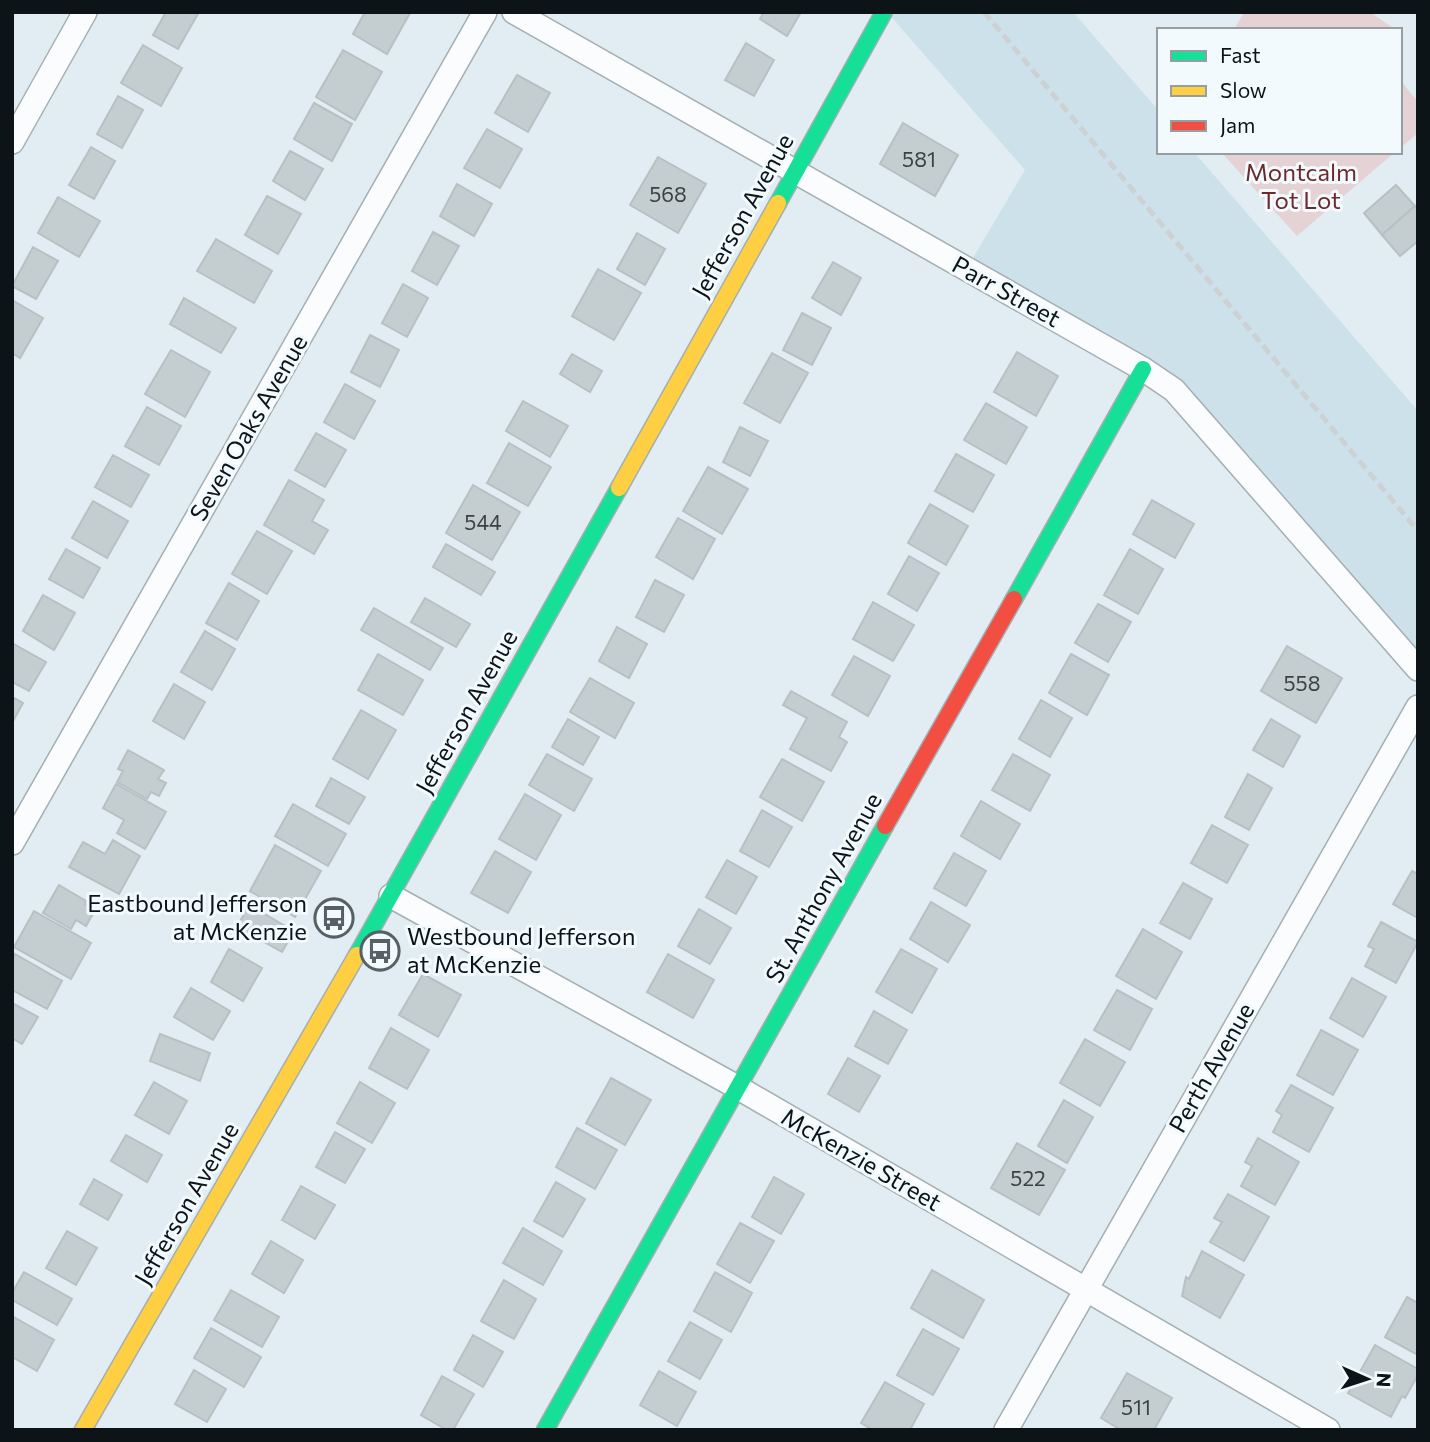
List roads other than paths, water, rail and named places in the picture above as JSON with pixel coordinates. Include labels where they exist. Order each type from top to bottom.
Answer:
[{"type":"street","points":[[12,142],[85,12]]},
{"type":"street","name":"Seven Oaks Avenue","points":[[12,843],[485,12]]},
{"type":"street","name":"Parr Street","points":[[514,12],[1143,369],[1174,390],[1418,669]]},
{"type":"street","name":"Jefferson Avenue","points":[[83,1430],[391,896],[884,12]]},
{"type":"street","name":"St. Anthony Avenue","points":[[545,1430],[1143,369]]},
{"type":"street","name":"Perth Avenue","points":[[1006,1430],[1418,707]]},
{"type":"street","name":"McKenzie Street","points":[[391,896],[737,1087],[1328,1430]]},
{"type":"railway","points":[[984,12],[1418,531]]},
{"type":"place","name":"Eastbound Jefferson at McKenzie","points":[[334,918]]},
{"type":"place","name":"Westbound Jefferson at McKenzie","points":[[380,951]]},
{"type":"park label","name":"Montcalm Tot Lot","points":[[1301,187]]}]
